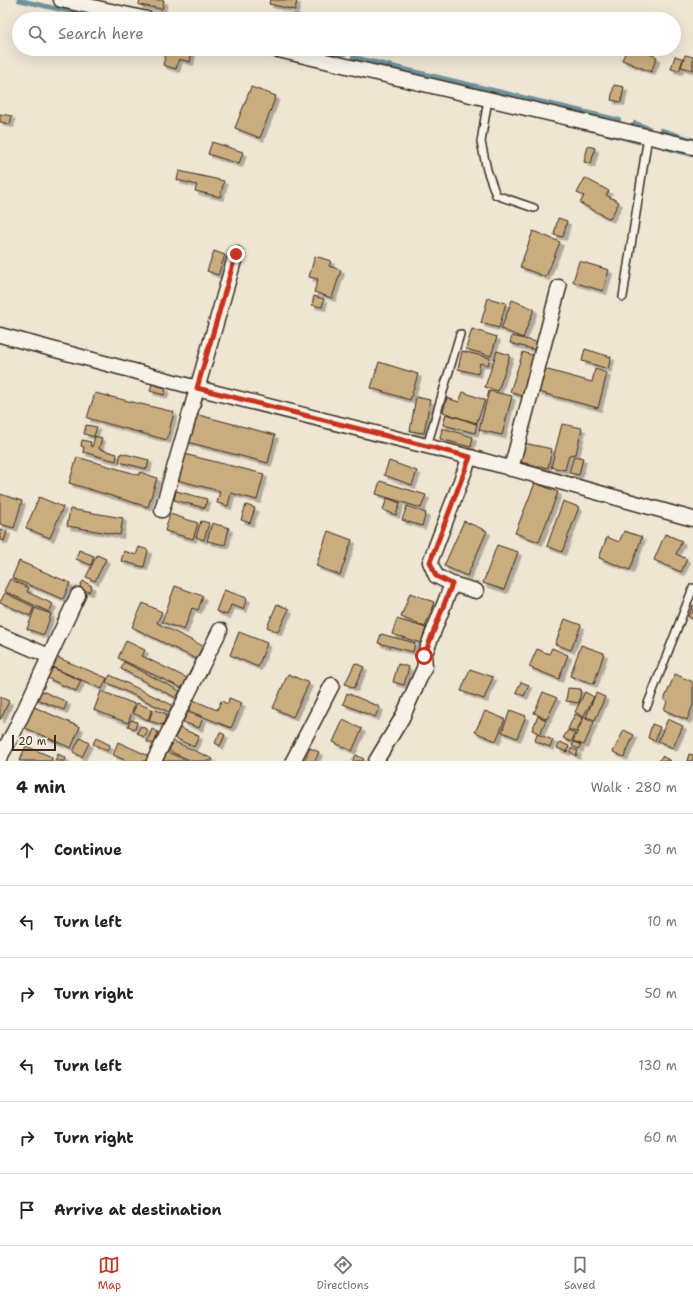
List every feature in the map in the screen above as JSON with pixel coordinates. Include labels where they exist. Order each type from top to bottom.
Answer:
[{"type":"street","points":[[61,0],[115,12]]},
{"type":"street","points":[[304,56],[693,147]]},
{"type":"street","points":[[162,510],[236,254]]},
{"type":"street","points":[[511,469],[558,287]]},
{"type":"street","points":[[0,334],[197,388],[470,457],[693,519]]},
{"type":"street","points":[[470,457],[430,562],[436,576],[452,584],[476,590]]},
{"type":"street","points":[[376,761],[402,718],[425,666],[424,656],[452,584]]},
{"type":"street","points":[[0,757],[14,732],[78,595]]},
{"type":"street","points":[[154,761],[220,630]]},
{"type":"street","points":[[0,634],[49,656]]},
{"type":"street","points":[[293,761],[332,685]]},
{"type":"lane","points":[[488,99],[481,142],[487,170],[496,195],[534,208]]},
{"type":"lane","points":[[622,297],[648,136]]},
{"type":"lane","points":[[427,446],[460,334]]},
{"type":"lane","points":[[647,706],[693,588]]},
{"type":"building","points":[[140,0],[164,0],[162,9],[139,5]]},
{"type":"building","points":[[270,0],[297,0],[295,10],[269,4]]},
{"type":"building","points":[[685,55],[693,57],[693,70],[681,67]]},
{"type":"building","points":[[165,56],[191,56],[190,62],[179,59],[176,69],[163,65]]},
{"type":"building","points":[[624,56],[657,57],[651,72],[622,60]]},
{"type":"building","points":[[675,56],[683,59],[679,71],[671,69]]},
{"type":"building","points":[[614,85],[624,87],[621,102],[611,100]]},
{"type":"building","points":[[251,87],[276,96],[260,138],[235,128]]},
{"type":"building","points":[[0,114],[12,116],[10,124],[0,122]]},
{"type":"building","points":[[212,142],[243,152],[239,164],[208,154]]},
{"type":"building","points":[[588,146],[595,148],[591,164],[584,162]]},
{"type":"building","points":[[179,171],[224,181],[220,197],[195,191],[197,185],[177,180]]},
{"type":"building","points":[[585,178],[609,191],[606,195],[619,202],[610,219],[580,203],[584,196],[577,193]]},
{"type":"building","points":[[558,218],[567,221],[563,237],[554,235]]},
{"type":"building","points":[[533,231],[560,242],[546,277],[520,267]]},
{"type":"building","points":[[214,251],[225,255],[218,275],[207,271]]},
{"type":"building","points":[[315,256],[331,261],[329,266],[341,270],[332,298],[314,292],[318,279],[309,277]]},
{"type":"building","points":[[579,261],[609,270],[603,291],[573,282]]},
{"type":"building","points":[[314,296],[324,299],[322,307],[312,305]]},
{"type":"building","points":[[488,298],[506,303],[499,328],[481,323]]},
{"type":"building","points":[[512,300],[534,309],[523,338],[501,329]]},
{"type":"building","points":[[472,329],[497,337],[491,356],[466,349]]},
{"type":"building","points":[[512,336],[537,342],[536,350],[510,343]]},
{"type":"building","points":[[585,349],[611,357],[608,369],[582,361]]},
{"type":"building","points":[[462,351],[490,358],[488,365],[480,363],[478,374],[458,369]]},
{"type":"building","points":[[497,351],[510,355],[498,391],[485,387]]},
{"type":"building","points":[[523,352],[535,356],[522,396],[510,392]]},
{"type":"building","points":[[379,362],[418,374],[410,400],[371,388]]},
{"type":"building","points":[[544,369],[592,382],[595,369],[607,373],[598,408],[538,392]]},
{"type":"building","points":[[152,384],[166,388],[164,395],[150,391]]},
{"type":"building","points":[[489,391],[512,396],[502,435],[479,430]]},
{"type":"building","points":[[463,392],[485,400],[476,424],[443,412],[447,398],[459,402]]},
{"type":"building","points":[[95,393],[174,412],[167,440],[87,418]]},
{"type":"building","points":[[416,397],[430,400],[424,433],[410,431]]},
{"type":"building","points":[[195,414],[275,435],[268,463],[187,442]]},
{"type":"building","points":[[446,414],[477,423],[475,433],[443,425]]},
{"type":"building","points":[[562,424],[582,428],[576,454],[569,455],[565,470],[551,467]]},
{"type":"building","points":[[86,425],[97,427],[94,436],[102,438],[99,449],[117,454],[116,461],[83,452],[84,447],[81,446],[82,440],[91,442],[90,446],[92,447],[95,437],[84,434]]},
{"type":"building","points":[[442,428],[473,437],[471,447],[440,439]]},
{"type":"building","points":[[524,443],[552,449],[548,468],[520,462]]},
{"type":"building","points":[[121,453],[149,460],[147,469],[119,462]]},
{"type":"building","points":[[184,454],[264,474],[257,500],[231,493],[228,506],[217,503],[220,491],[177,480]]},
{"type":"building","points":[[574,456],[583,458],[579,475],[569,473]]},
{"type":"building","points":[[77,457],[139,475],[140,472],[157,478],[148,507],[69,483]]},
{"type":"building","points":[[389,461],[417,471],[412,485],[384,475]]},
{"type":"building","points":[[380,481],[426,495],[421,508],[376,494]]},
{"type":"building","points":[[535,483],[558,492],[539,542],[515,533]]},
{"type":"building","points":[[176,491],[207,499],[205,508],[174,500]]},
{"type":"building","points":[[0,494],[22,501],[14,528],[0,524]]},
{"type":"building","points":[[39,497],[63,507],[50,538],[26,528]]},
{"type":"building","points":[[387,498],[400,503],[396,515],[383,510]]},
{"type":"building","points":[[563,501],[579,507],[562,552],[547,546]]},
{"type":"building","points":[[246,505],[255,508],[250,523],[241,520]]},
{"type":"building","points":[[407,506],[426,513],[422,526],[402,520]]},
{"type":"building","points":[[70,509],[123,518],[120,535],[67,526]]},
{"type":"building","points":[[170,514],[198,523],[193,539],[165,531]]},
{"type":"building","points":[[201,521],[209,523],[204,540],[196,537]]},
{"type":"building","points":[[464,521],[487,531],[467,576],[444,566]]},
{"type":"building","points":[[212,523],[229,528],[225,545],[207,541]]},
{"type":"building","points":[[0,529],[7,531],[4,541],[0,540]]},
{"type":"building","points":[[328,531],[352,540],[340,575],[316,566]]},
{"type":"building","points":[[624,531],[642,537],[630,570],[599,558],[607,537],[619,542]]},
{"type":"building","points":[[665,534],[682,541],[676,554],[687,559],[681,572],[654,560]]},
{"type":"building","points":[[497,545],[518,552],[504,590],[483,583]]},
{"type":"building","points":[[139,547],[148,550],[144,567],[121,561],[124,551],[136,555]]},
{"type":"building","points":[[79,550],[94,556],[91,565],[76,559]]},
{"type":"building","points":[[97,555],[106,559],[95,581],[86,577]]},
{"type":"building","points":[[19,561],[70,583],[63,599],[12,578]]},
{"type":"building","points":[[10,579],[29,588],[27,592],[53,604],[49,612],[4,591]]},
{"type":"building","points":[[83,581],[92,586],[89,592],[79,588]]},
{"type":"building","points":[[175,586],[203,596],[198,610],[192,608],[184,630],[162,622]]},
{"type":"building","points":[[224,590],[247,598],[243,609],[231,605],[227,615],[216,611]]},
{"type":"building","points":[[5,593],[34,607],[30,616],[0,602]]},
{"type":"building","points":[[410,593],[434,602],[425,627],[401,617]]},
{"type":"building","points":[[143,603],[162,612],[157,623],[203,646],[196,659],[132,627]]},
{"type":"building","points":[[277,604],[289,609],[278,632],[267,627]]},
{"type":"building","points":[[693,605],[693,619],[688,617]]},
{"type":"building","points":[[35,608],[51,614],[44,635],[27,629]]},
{"type":"building","points":[[397,619],[426,628],[421,643],[392,634]]},
{"type":"building","points":[[565,619],[581,625],[571,650],[555,644]]},
{"type":"building","points":[[239,632],[267,643],[258,667],[230,655]]},
{"type":"building","points":[[381,634],[415,643],[413,652],[378,643]]},
{"type":"building","points":[[126,641],[145,650],[142,656],[187,678],[182,688],[118,658]]},
{"type":"building","points":[[581,645],[604,653],[594,684],[570,676]]},
{"type":"building","points":[[552,648],[568,655],[559,679],[529,667],[537,649],[549,654]]},
{"type":"building","points":[[56,657],[107,678],[102,689],[52,667]]},
{"type":"building","points":[[124,662],[180,691],[176,698],[121,669]]},
{"type":"building","points":[[355,663],[364,667],[354,688],[345,684]]},
{"type":"building","points":[[398,664],[409,667],[404,685],[393,682]]},
{"type":"building","points":[[51,667],[81,681],[76,691],[47,678]]},
{"type":"building","points":[[470,669],[493,677],[484,699],[461,691]]},
{"type":"building","points":[[288,674],[309,683],[293,717],[273,708]]},
{"type":"building","points":[[675,674],[693,682],[693,705],[687,720],[664,710],[667,702],[664,700]]},
{"type":"building","points":[[110,675],[172,705],[169,712],[106,682]]},
{"type":"building","points":[[521,682],[529,685],[524,696],[516,692]]},
{"type":"building","points":[[568,688],[581,689],[579,703],[566,701]]},
{"type":"building","points":[[40,690],[67,702],[64,710],[36,699]]},
{"type":"building","points":[[101,691],[135,704],[128,723],[94,710]]},
{"type":"building","points":[[543,692],[557,698],[547,719],[534,713]]},
{"type":"building","points":[[585,692],[594,697],[583,717],[575,712]]},
{"type":"building","points":[[347,693],[380,707],[375,717],[343,704]]},
{"type":"building","points":[[596,693],[605,697],[595,720],[586,717]]},
{"type":"building","points":[[0,697],[9,701],[1,719],[0,719]]},
{"type":"building","points":[[229,698],[242,703],[231,728],[189,711],[193,700],[217,710],[221,701],[228,704]]},
{"type":"building","points":[[137,703],[152,709],[148,720],[133,713]]},
{"type":"building","points":[[32,706],[80,727],[71,748],[23,727]]},
{"type":"building","points":[[153,709],[167,714],[163,725],[149,721]]},
{"type":"building","points":[[510,710],[526,716],[517,738],[502,732]]},
{"type":"building","points":[[485,711],[505,719],[496,741],[475,732]]},
{"type":"building","points":[[188,712],[203,718],[199,728],[183,722]]},
{"type":"building","points":[[575,714],[583,718],[576,732],[568,729]]},
{"type":"building","points":[[538,716],[546,720],[540,734],[532,730]]},
{"type":"building","points":[[584,717],[594,722],[584,745],[573,741]]},
{"type":"building","points":[[668,719],[683,726],[673,748],[658,741]]},
{"type":"building","points":[[131,720],[137,722],[135,729],[128,726]]},
{"type":"building","points":[[343,720],[362,729],[352,751],[333,742]]},
{"type":"building","points":[[652,724],[660,727],[655,741],[648,738]]},
{"type":"building","points":[[141,726],[148,730],[144,737],[137,733]]},
{"type":"building","points":[[180,728],[199,736],[194,747],[175,738]]},
{"type":"building","points":[[152,729],[158,732],[154,744],[147,742]]},
{"type":"building","points":[[568,730],[575,734],[571,742],[563,738]]},
{"type":"building","points":[[624,730],[634,735],[624,757],[613,752]]},
{"type":"building","points":[[220,732],[225,735],[220,746],[215,743]]},
{"type":"building","points":[[537,734],[553,740],[550,747],[535,741]]},
{"type":"building","points":[[80,738],[89,743],[82,757],[73,752]]},
{"type":"building","points":[[96,738],[110,745],[107,751],[93,744]]},
{"type":"building","points":[[173,741],[213,759],[212,761],[192,761],[169,751]]},
{"type":"building","points":[[118,742],[149,756],[147,761],[127,761],[113,755]]},
{"type":"building","points":[[560,742],[569,746],[567,752],[557,748]]},
{"type":"building","points":[[574,742],[581,745],[579,749],[572,746]]},
{"type":"building","points":[[26,746],[52,757],[51,761],[19,761]]},
{"type":"building","points":[[310,748],[319,752],[315,761],[304,761]]},
{"type":"building","points":[[572,748],[578,751],[576,756],[570,752]]},
{"type":"building","points":[[167,752],[188,761],[163,761]]},
{"type":"building","points":[[58,754],[66,758],[65,761],[55,761]]},
{"type":"building","points":[[689,754],[693,755],[693,761],[687,761]]},
{"type":"building","points":[[356,755],[364,759],[363,761],[352,761]]},
{"type":"building","points":[[662,756],[671,761],[659,761]]},
{"type":"waterway","points":[[19,0],[71,12]]},
{"type":"waterway","points":[[353,57],[619,120]]},
{"type":"waterway","points":[[635,123],[649,128]]},
{"type":"waterway","points":[[661,130],[693,140]]},
{"type":"waterway","points":[[608,134],[639,142]]},
{"type":"waterway","points":[[666,148],[693,155]]},
{"type":"route","points":[[236,254],[197,388],[470,457],[430,562],[436,576],[452,584],[424,656]]}]
